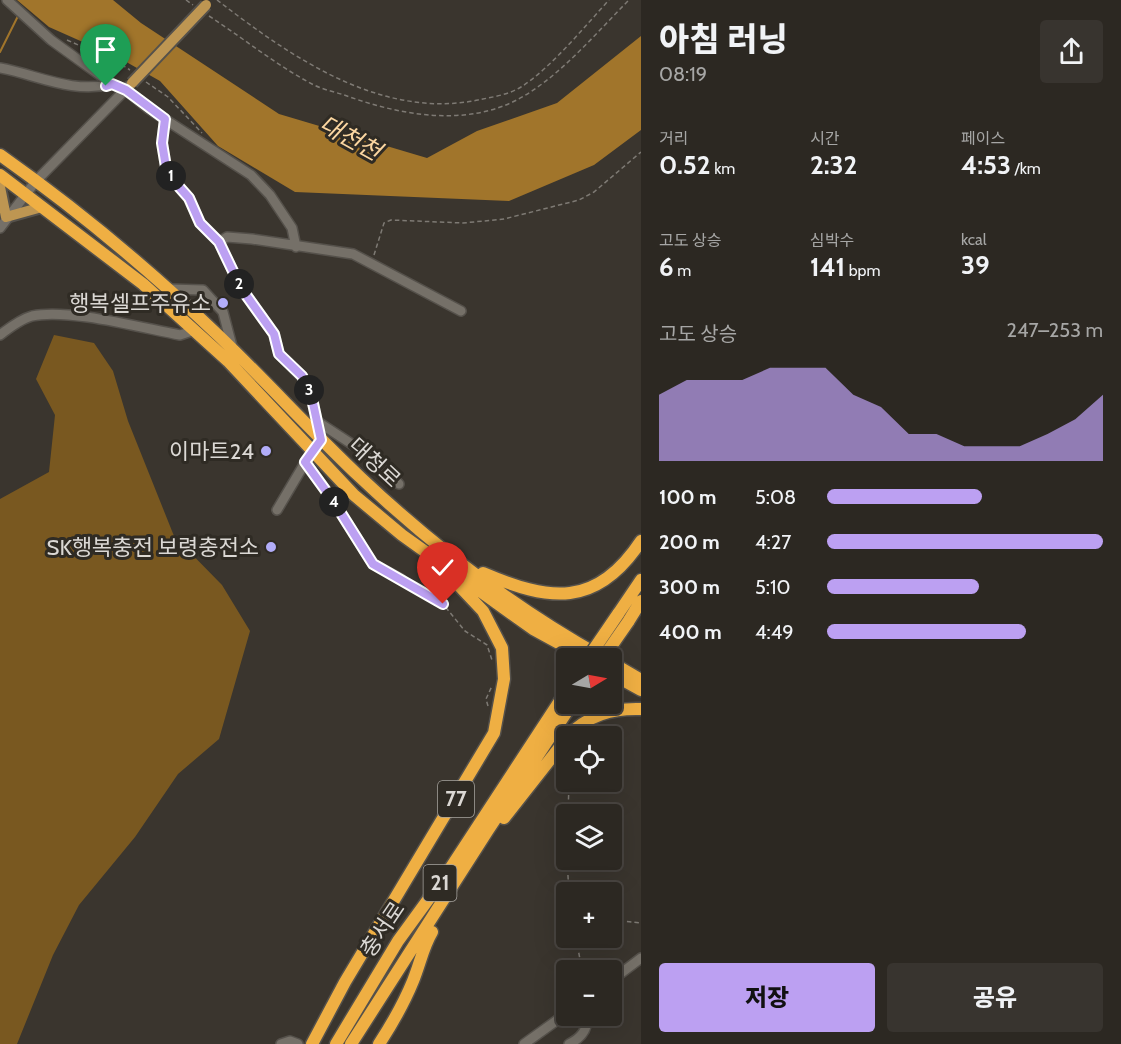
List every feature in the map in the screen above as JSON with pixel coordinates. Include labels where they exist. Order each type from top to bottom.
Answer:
[{"type":"highway","name":"대청로","points":[[0,155],[36,180],[169,289],[233,350],[321,440],[401,515],[535,618],[586,648]]},
{"type":"highway","name":"대청로","points":[[0,175],[142,284],[228,361],[354,495],[402,535],[533,629],[568,648]]},
{"type":"highway","points":[[465,566],[532,592],[567,593],[591,587],[610,576],[627,560],[641,541]]},
{"type":"highway","name":"77","points":[[312,1044],[345,982],[494,734],[505,669],[499,641],[483,611],[427,553]]},
{"type":"highway","points":[[608,648],[641,580]]},
{"type":"highway","points":[[596,648],[641,602]]},
{"type":"highway","points":[[622,669],[641,680]]},
{"type":"highway","points":[[622,680],[641,690]]},
{"type":"highway","name":"77","points":[[580,726],[598,715],[618,709],[641,709]]},
{"type":"highway","name":"충서로","points":[[351,1044],[556,713]]},
{"type":"highway","name":"21","points":[[550,726],[562,714]]},
{"type":"highway","name":"충서로","points":[[336,1044],[398,941],[550,726]]},
{"type":"highway","name":"77","points":[[379,1044],[393,1022],[414,979],[425,943],[449,902],[487,841],[556,752]]},
{"type":"main road","points":[[129,86],[206,4]]},
{"type":"main road","points":[[0,187],[6,217],[42,207]]},
{"type":"street","points":[[7,0],[51,40],[112,84]]},
{"type":"street","points":[[0,68],[21,72],[44,81],[76,87],[112,84],[129,86],[165,119],[251,175],[270,195],[292,228],[296,247]]},
{"type":"street","points":[[0,228],[36,180],[129,86]]},
{"type":"street","points":[[165,119],[162,143],[166,167],[173,180],[189,198],[200,223],[219,242],[241,288],[274,334],[279,354],[302,376],[311,394],[321,440],[305,462],[277,510]]},
{"type":"street","points":[[219,242],[227,237],[353,254],[461,311]]},
{"type":"street","points":[[169,289],[203,290],[223,312],[233,350]]},
{"type":"street","points":[[0,335],[30,317],[45,314],[67,315],[180,335],[192,331]]},
{"type":"street","points":[[318,422],[370,456],[399,484]]},
{"type":"street","points":[[305,462],[334,502],[373,564],[401,579]]},
{"type":"street","points":[[622,972],[641,958]]},
{"type":"street","points":[[524,1044],[556,1021]]},
{"type":"street","points":[[569,1044],[580,1038],[587,1026]]},
{"type":"street","points":[[281,1044],[290,1041],[298,1044]]},
{"type":"path","points":[[186,0],[206,4],[326,75],[416,103],[438,106],[503,95],[521,87],[548,64],[609,0]]},
{"type":"path","points":[[206,4],[314,85],[362,102],[396,110],[444,116],[474,114],[498,108],[523,97],[551,78],[629,0]]},
{"type":"path","points":[[372,262],[384,223],[391,220],[463,223],[504,219],[579,200],[594,192],[641,152]]},
{"type":"path","points":[[401,579],[443,604],[465,631],[487,645],[492,660]]},
{"type":"path","points":[[490,710],[486,699],[493,682]]},
{"type":"path","points":[[622,921],[641,923]]},
{"type":"shaded area","points":[[54,335],[94,343],[113,371],[128,421],[174,536],[222,585],[250,631],[219,739],[178,774],[135,837],[79,905],[53,955],[17,1044],[0,1044],[0,499],[49,472],[55,415],[36,379]]},
{"type":"water","name":"대천천","points":[[17,0],[113,0],[141,23],[279,114],[427,158],[477,131],[557,103],[641,36],[641,130],[594,165],[509,201],[295,192],[218,146],[160,81],[121,59],[49,27]]},
{"type":"waterway","points":[[0,52],[19,14]]},
{"type":"place","name":"행복셀프주유소","points":[[223,303]]},
{"type":"place","name":"이마트24","points":[[266,451]]},
{"type":"place","name":"SK행복충전 보령충전소","points":[[271,547]]},
{"type":"route","points":[[106,86],[112,84],[126,90],[165,119],[162,143],[166,167],[173,180],[189,198],[200,223],[219,242],[241,288],[274,334],[279,354],[302,376],[311,394],[321,440],[305,462],[334,502],[373,564],[443,604]]}]
